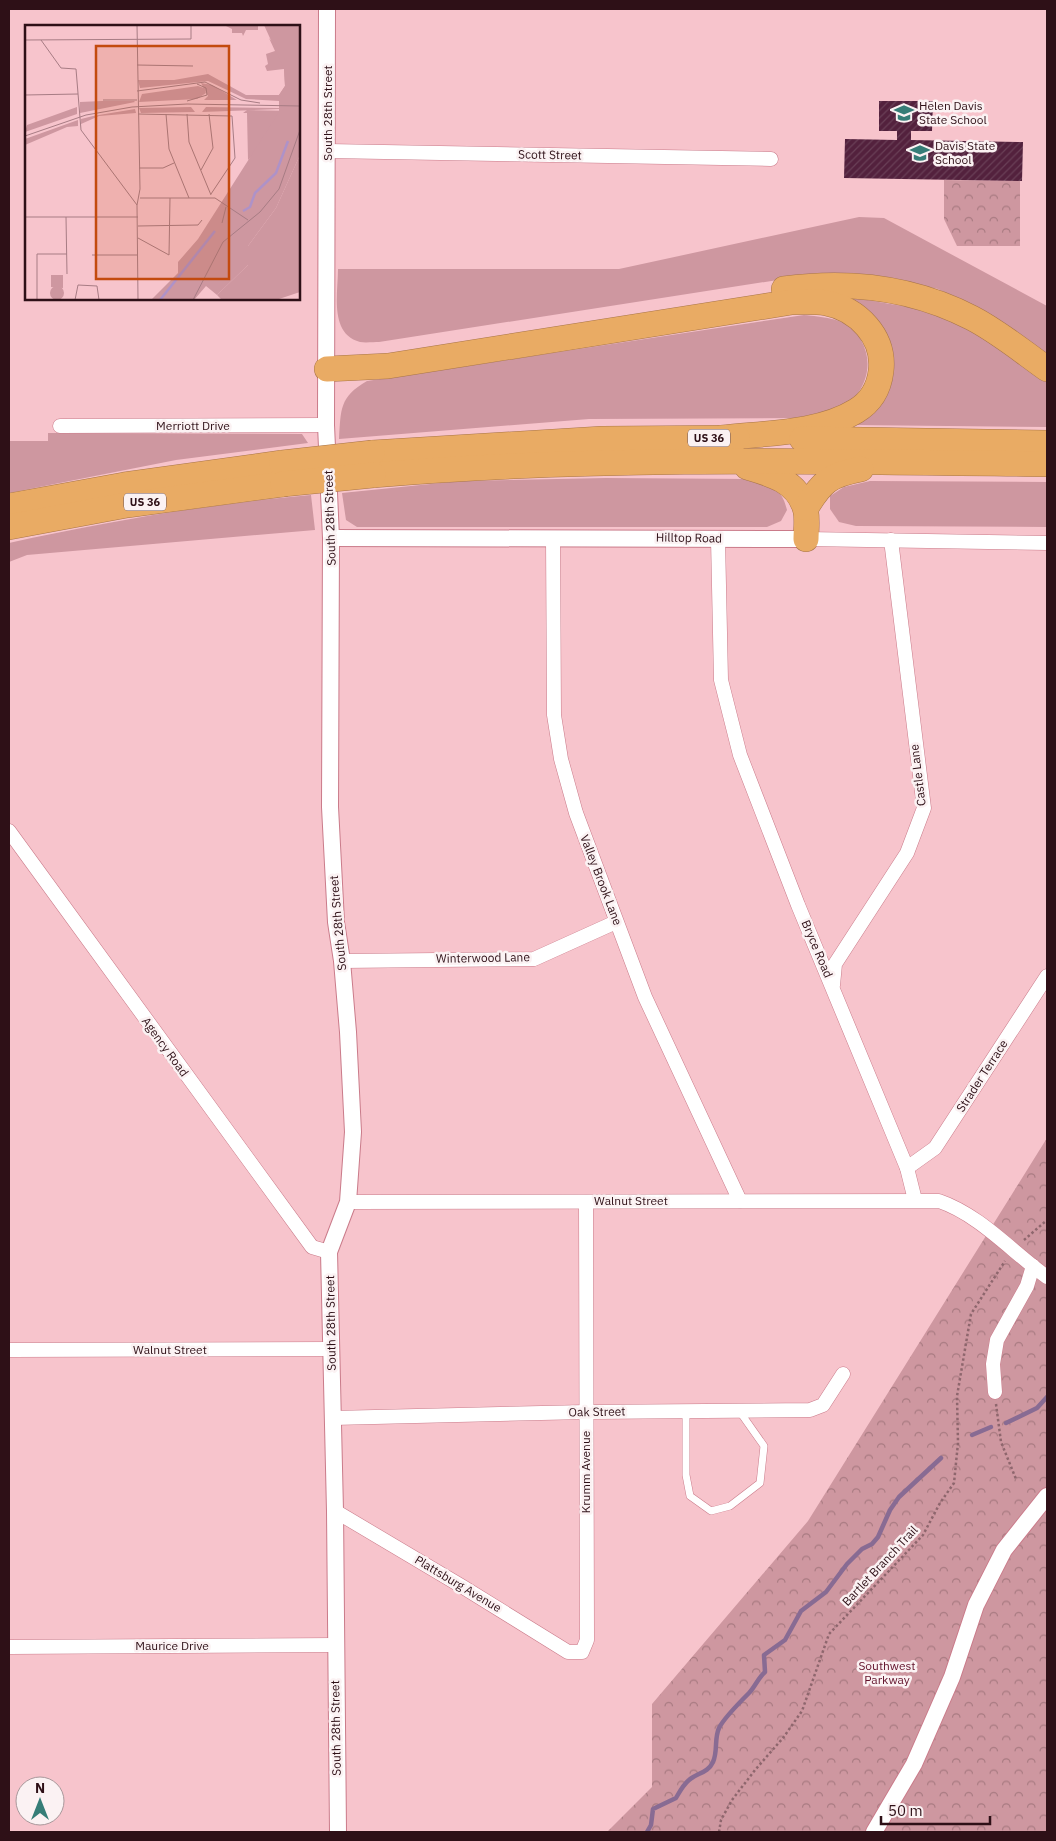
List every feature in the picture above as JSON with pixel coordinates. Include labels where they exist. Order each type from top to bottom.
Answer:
[{"type":"highway","points":[[327,361],[770,291],[830,284],[864,285],[895,290],[949,307],[996,333],[1047,370]]},
{"type":"highway","points":[[327,361],[388,366],[792,302],[827,303],[835,306],[862,320],[873,333],[882,362],[880,375],[872,396],[857,411],[833,423],[721,448]]},
{"type":"highway","name":"US 36","points":[[9,506],[124,485],[283,474],[372,464],[492,466],[721,448],[1047,443]]},
{"type":"highway","points":[[721,448],[784,479],[796,492],[806,508],[806,539]]},
{"type":"highway","name":"US 36","points":[[721,448],[893,462],[1047,464]]},
{"type":"highway","points":[[806,508],[825,480],[843,472],[893,462]]},
{"type":"highway","name":"US 36","points":[[9,527],[283,474]]},
{"type":"street","name":"South 28th Street","points":[[327,9],[326,425],[331,538],[330,807],[336,922],[342,961],[353,1132],[348,1202],[329,1252],[338,1832]]},
{"type":"street","name":"Scott Street","points":[[328,151],[771,159]]},
{"type":"street","name":"Merriott Drive","points":[[60,426],[326,425]]},
{"type":"street","name":"Hilltop Road","points":[[331,538],[806,539],[1047,543]]},
{"type":"street","name":"Valley Brook Lane","points":[[553,538],[554,715],[561,759],[576,814],[645,997],[740,1201]]},
{"type":"street","name":"Bryce Road","points":[[718,539],[721,680],[740,755],[790,886],[907,1168],[915,1200]]},
{"type":"street","name":"Castle Lane","points":[[833,987],[835,964],[907,853],[924,808],[917,767],[891,540]]},
{"type":"street","name":"Agency Road","points":[[9,831],[312,1247],[329,1252]]},
{"type":"street","name":"Winterwood Lane","points":[[342,961],[534,958],[616,922]]},
{"type":"street","name":"Strader Terrace","points":[[907,1168],[935,1148],[1047,976]]},
{"type":"street","name":"Walnut Street","points":[[348,1202],[915,1200]]},
{"type":"street","points":[[915,1200],[939,1201],[954,1206],[1047,1277]]},
{"type":"street","name":"Krumm Avenue","points":[[582,1652],[586,1640],[586,1202]]},
{"type":"street","points":[[995,1392],[994,1364],[997,1340],[1019,1302],[1033,1266]]},
{"type":"street","name":"Walnut Street","points":[[9,1350],[332,1349]]},
{"type":"street","name":"Oak Street","points":[[333,1418],[586,1412],[810,1410],[823,1405],[843,1374]]},
{"type":"street","points":[[874,1832],[914,1764],[952,1678],[976,1606],[1004,1550],[1047,1496]]},
{"type":"street","name":"Plattsburg Avenue","points":[[334,1511],[568,1652],[582,1652]]},
{"type":"street","name":"Maurice Drive","points":[[9,1647],[335,1646]]},
{"type":"lane","points":[[686,1412],[686,1475],[690,1496],[711,1511],[730,1506],[760,1483],[764,1446],[740,1412]]},
{"type":"path","name":"Bartlet Branch Trail","points":[[719,1832],[721,1820],[732,1800],[783,1738],[802,1711],[829,1634],[923,1535],[940,1503],[954,1483],[958,1443],[957,1396],[971,1314],[999,1267],[1047,1220]]},
{"type":"path","points":[[995,1392],[1001,1442],[1016,1480]]},
{"type":"green space","points":[[944,180],[1020,181],[1020,246],[957,246],[944,219]]},
{"type":"green space","points":[[859,217],[884,218],[1047,306],[1047,357],[985,313],[938,289],[888,278],[784,279],[379,342],[360,342],[350,338],[343,331],[337,312],[338,269],[619,269]]},
{"type":"green space","points":[[833,294],[919,309],[966,324],[1047,381],[1047,427],[853,425],[891,368]]},
{"type":"green space","points":[[804,315],[831,319],[850,326],[857,332],[866,351],[867,372],[859,392],[843,408],[833,414],[821,417],[799,418],[589,419],[339,439],[343,405],[351,393],[367,381]]},
{"type":"green space","points":[[48,433],[302,434],[308,443],[176,460],[9,493],[9,441],[48,441]]},
{"type":"green space","points":[[606,478],[750,479],[764,483],[779,492],[787,510],[781,521],[767,527],[357,527],[346,520],[342,493],[460,481]]},
{"type":"green space","points":[[870,481],[1047,482],[1047,527],[856,526],[839,522],[830,509],[830,496],[844,487]]},
{"type":"green space","points":[[311,495],[315,530],[27,555],[9,562],[9,543],[159,514]]},
{"type":"green space","name":"Southwest Parkway","points":[[1047,1138],[1047,1832],[607,1832],[652,1787],[652,1704],[808,1521]]},
{"type":"building","points":[[879,101],[933,101],[932,131],[911,131],[911,140],[1023,142],[1022,181],[844,178],[845,139],[897,140],[897,131],[879,131]]},
{"type":"waterway","points":[[1006,1423],[1037,1408],[1047,1397]]},
{"type":"waterway","points":[[972,1435],[991,1427]]},
{"type":"waterway","points":[[647,1832],[651,1825],[653,1809],[676,1798],[687,1782],[711,1766],[719,1728],[765,1672],[764,1655],[785,1640],[801,1611],[826,1592],[847,1564],[862,1549],[872,1544],[878,1537],[890,1510],[899,1497],[941,1458]]},
{"type":"place","name":"Helen Davis State School","points":[[904,113]]},
{"type":"place","name":"Davis State School","points":[[920,153]]}]
